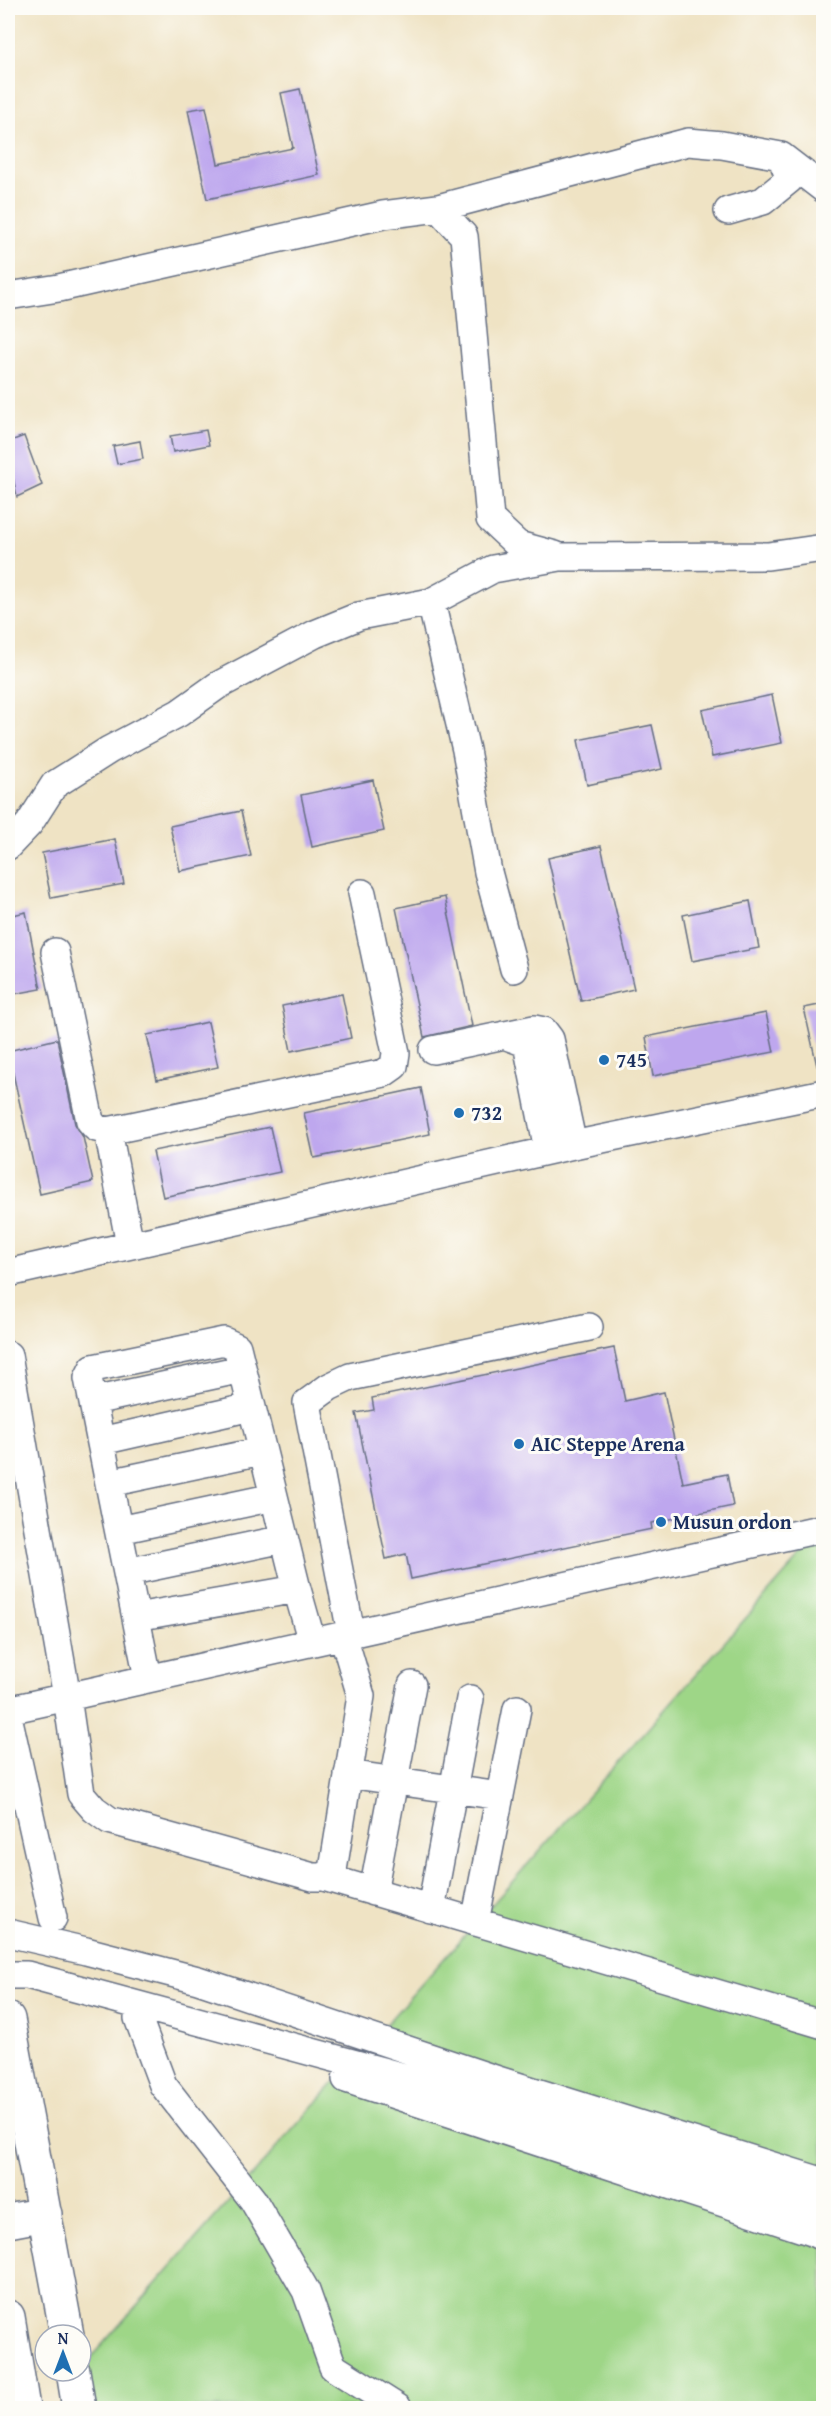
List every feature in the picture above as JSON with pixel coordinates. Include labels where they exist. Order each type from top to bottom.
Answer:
[{"type":"highway","points":[[8,2019],[65,2323]]},
{"type":"highway","points":[[8,2221],[45,2214]]},
{"type":"highway","points":[[8,2317],[23,2409]]},
{"type":"highway","points":[[75,2383],[79,2409]]},
{"type":"street","points":[[8,296],[59,288],[383,215],[438,208],[688,142],[722,145],[781,156],[824,189]]},
{"type":"street","points":[[728,211],[763,201],[789,179],[781,156]]},
{"type":"street","points":[[438,208],[464,236],[490,519],[518,545],[561,557]]},
{"type":"street","points":[[8,846],[29,824],[54,785],[109,750],[179,713],[218,686],[315,634],[359,616],[431,602],[493,569],[561,557],[768,556],[824,548]]},
{"type":"street","points":[[431,602],[466,750],[488,872],[513,969]]},
{"type":"street","points":[[55,952],[90,1121],[96,1128],[108,1131],[384,1073],[394,1066],[396,1053],[362,893]]},
{"type":"street","points":[[433,1050],[504,1035],[523,1042],[528,1049],[560,1148]]},
{"type":"street","points":[[8,1273],[560,1148],[824,1093]]},
{"type":"street","points":[[108,1131],[130,1245]]},
{"type":"street","points":[[324,1877],[333,1870],[361,1696],[347,1634],[307,1403],[329,1387],[350,1377],[589,1327]]},
{"type":"street","points":[[148,1678],[88,1378],[93,1368],[224,1341],[237,1347],[312,1642]]},
{"type":"street","points":[[8,1355],[67,1696],[81,1794],[94,1809],[109,1820],[313,1877],[324,1877],[824,2025]]},
{"type":"street","points":[[101,1441],[251,1407]]},
{"type":"street","points":[[109,1483],[262,1451]]},
{"type":"street","points":[[119,1530],[274,1497]]},
{"type":"street","points":[[8,1710],[824,1528]]},
{"type":"street","points":[[127,1572],[284,1539]]},
{"type":"street","points":[[136,1617],[297,1589]]},
{"type":"street","points":[[373,1892],[412,1685]]},
{"type":"street","points":[[431,1909],[470,1699]]},
{"type":"street","points":[[475,1922],[517,1709]]},
{"type":"street","points":[[8,1716],[53,1918]]},
{"type":"street","points":[[348,1774],[500,1796]]},
{"type":"street","points":[[8,1933],[198,1980],[487,2076],[824,2182]]},
{"type":"street","points":[[18,1980],[27,1975],[467,2094],[824,2208]]},
{"type":"street","points":[[18,1980],[138,2018],[305,2065],[812,2232],[824,2238]]},
{"type":"street","points":[[138,2018],[163,2085],[253,2200],[306,2290],[333,2367],[398,2409]]},
{"type":"green space","points":[[823,1531],[823,2408],[71,2408],[81,2383],[93,2383],[93,2355]]},
{"type":"building","points":[[300,89],[319,175],[207,199],[188,110],[206,107],[218,164],[293,148],[281,93]]},
{"type":"building","points":[[206,430],[209,445],[173,452],[170,436]]},
{"type":"building","points":[[24,436],[42,485],[17,497],[8,442]]},
{"type":"building","points":[[140,441],[143,459],[117,464],[113,446]]},
{"type":"building","points":[[772,695],[782,743],[712,757],[702,710]]},
{"type":"building","points":[[652,725],[662,769],[587,785],[578,740]]},
{"type":"building","points":[[373,780],[384,831],[312,847],[301,795]]},
{"type":"building","points":[[241,811],[251,856],[180,871],[170,826]]},
{"type":"building","points":[[115,839],[124,884],[51,898],[42,853]]},
{"type":"building","points":[[601,846],[634,989],[581,1001],[548,858]]},
{"type":"building","points":[[445,897],[472,1026],[424,1037],[396,908]]},
{"type":"building","points":[[750,901],[759,948],[692,961],[683,915]]},
{"type":"building","points":[[26,912],[41,989],[8,995],[8,916]]},
{"type":"building","points":[[342,994],[351,1038],[291,1051],[282,1006]]},
{"type":"building","points":[[824,1004],[824,1065],[817,1066],[804,1008]]},
{"type":"building","points":[[766,1013],[774,1052],[653,1076],[646,1037]]},
{"type":"building","points":[[208,1022],[218,1067],[157,1080],[147,1035]]},
{"type":"building","points":[[57,1039],[75,1124],[83,1137],[93,1182],[40,1194],[8,1051]]},
{"type":"building","points":[[421,1088],[430,1134],[314,1158],[304,1113]]},
{"type":"building","points":[[270,1127],[280,1172],[163,1197],[153,1151]]},
{"type":"building","name":"AIC Steppe Arena","points":[[614,1348],[625,1401],[664,1392],[683,1483],[727,1474],[733,1506],[651,1523],[652,1529],[411,1579],[406,1554],[386,1559],[356,1413],[374,1410],[372,1398]]},
{"type":"place","name":"745","points":[[604,1060]]},
{"type":"place","name":"732","points":[[459,1113]]},
{"type":"place","name":"AIC Steppe Arena","points":[[519,1444]]},
{"type":"place","name":"Musun ordon","points":[[661,1522]]}]
